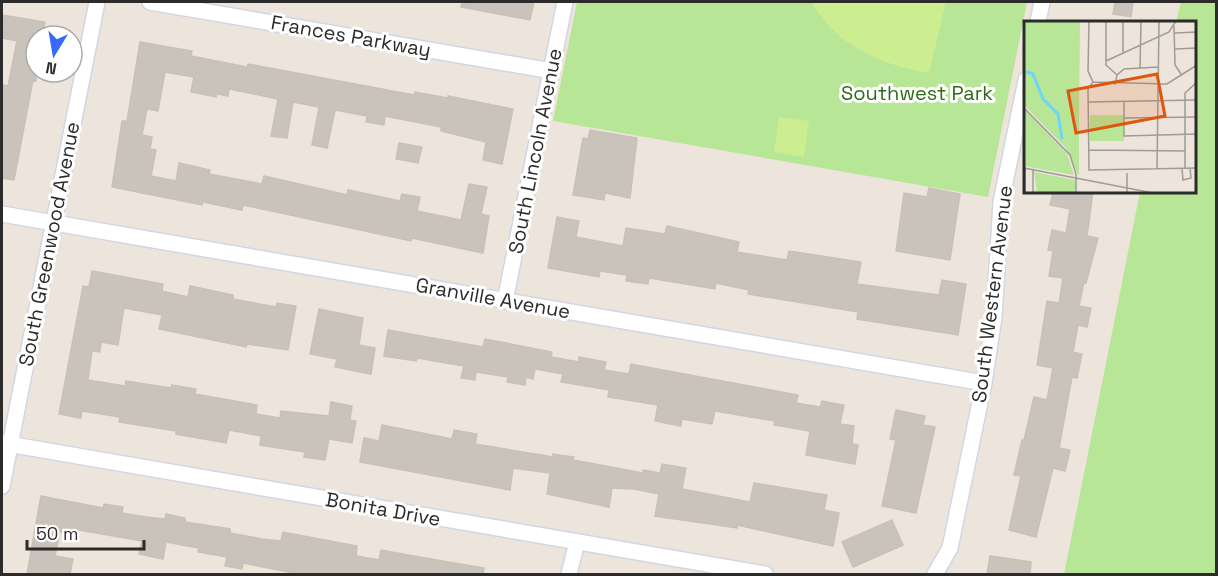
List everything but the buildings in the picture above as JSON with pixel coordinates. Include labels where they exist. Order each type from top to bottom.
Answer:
[{"type":"street","name":"South Greenwood Avenue","points":[[2,486],[6,444],[97,2]]},
{"type":"street","name":"Frances Parkway","points":[[150,2],[552,71]]},
{"type":"street","name":"South Lincoln Avenue","points":[[505,301],[566,2]]},
{"type":"street","points":[[1038,21],[1042,2]]},
{"type":"street","name":"South Western Avenue","points":[[935,574],[950,548],[984,383],[994,317],[1001,202],[1024,90]]},
{"type":"street","name":"Granville Avenue","points":[[2,214],[984,383]]},
{"type":"street","name":"Bonita Drive","points":[[6,444],[765,574]]},
{"type":"street","points":[[569,574],[577,542]]},
{"type":"green space","name":"Southwest Park","points":[[577,2],[1027,2],[988,197],[553,121]]},
{"type":"green space","points":[[811,2],[946,2],[929,73],[893,64],[861,51],[834,30]]},
{"type":"green space","points":[[1181,2],[1216,2],[1216,574],[1064,574],[1140,194],[1197,194],[1197,21],[1176,21]]},
{"type":"green space","points":[[779,117],[809,121],[804,157],[774,152]]}]
